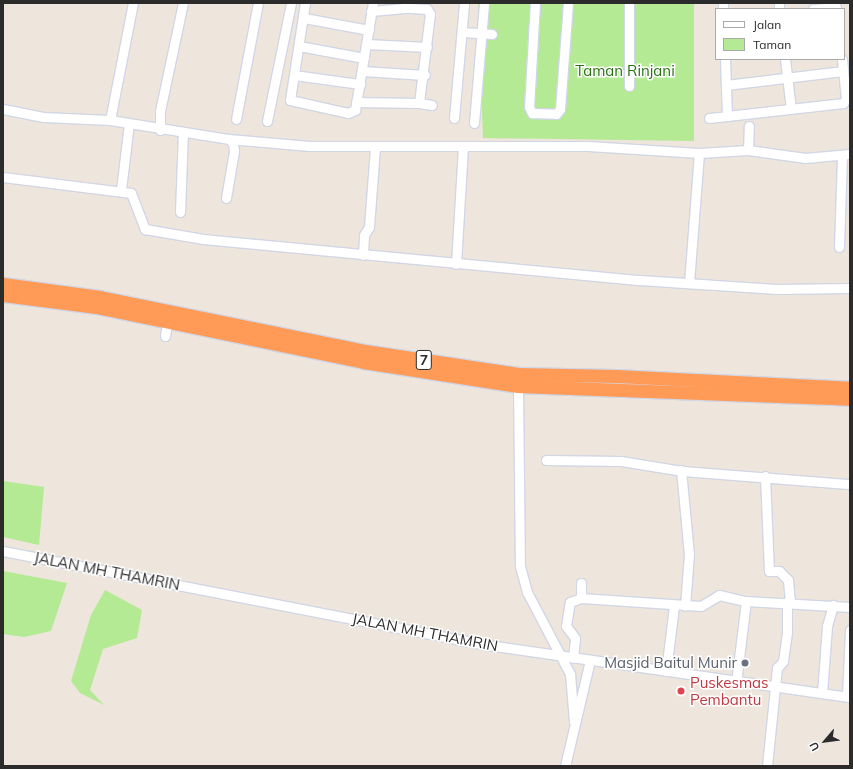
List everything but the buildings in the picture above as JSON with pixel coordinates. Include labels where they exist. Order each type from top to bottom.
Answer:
[{"type":"highway","name":"7","points":[[3,284],[168,316],[518,380],[741,388],[850,388]]},
{"type":"highway","name":"7","points":[[3,295],[168,316]]},
{"type":"highway","name":"7","points":[[741,388],[850,399]]},
{"type":"street","points":[[110,120],[133,3]]},
{"type":"street","points":[[160,130],[183,3]]},
{"type":"street","points":[[236,119],[258,3]]},
{"type":"street","points":[[267,121],[291,3]]},
{"type":"street","points":[[306,3],[291,102],[348,113],[355,110],[372,7],[405,5],[430,12],[425,75],[419,103]]},
{"type":"street","points":[[454,118],[464,3]]},
{"type":"street","points":[[474,123],[484,3]]},
{"type":"street","points":[[535,3],[529,107],[532,113],[556,114],[560,109],[568,3]]},
{"type":"street","points":[[629,3],[629,86]]},
{"type":"street","points":[[821,8],[836,6]]},
{"type":"street","points":[[304,18],[369,30]]},
{"type":"street","points":[[462,32],[492,34]]},
{"type":"street","points":[[367,44],[427,46]]},
{"type":"street","points":[[299,46],[364,58]]},
{"type":"street","points":[[725,60],[727,116]]},
{"type":"street","points":[[784,60],[791,109]]},
{"type":"street","points":[[709,118],[845,102],[842,60]]},
{"type":"street","points":[[362,71],[425,75]]},
{"type":"street","points":[[726,84],[843,71]]},
{"type":"street","points":[[294,75],[360,84]]},
{"type":"street","points":[[356,102],[419,103],[432,105]]},
{"type":"street","points":[[3,109],[43,117],[110,120],[160,130],[229,139],[375,147],[588,146],[699,153],[748,150],[805,158],[846,155],[839,247]]},
{"type":"street","points":[[121,190],[129,123]]},
{"type":"street","points":[[748,150],[749,126]]},
{"type":"street","points":[[180,212],[183,132]]},
{"type":"street","points":[[226,198],[234,147],[229,139]]},
{"type":"street","points":[[363,255],[364,235],[369,227],[375,147]]},
{"type":"street","points":[[456,264],[463,147]]},
{"type":"street","points":[[689,283],[699,153]]},
{"type":"street","points":[[3,177],[121,190],[131,193],[145,229],[203,239],[456,264],[689,283],[777,289],[850,288]]},
{"type":"street","points":[[165,336],[168,316]]},
{"type":"street","points":[[518,380],[520,566],[527,592],[563,656],[573,689],[574,722]]},
{"type":"street","points":[[546,460],[621,461],[681,470],[850,484]]},
{"type":"street","points":[[681,470],[689,554],[686,606]]},
{"type":"street","points":[[765,476],[769,571],[779,571],[788,580],[787,631],[783,661],[777,668],[768,766]]},
{"type":"street","name":"JALAN MH THAMRIN","points":[[3,551],[488,645],[736,682],[849,696]]},
{"type":"street","points":[[581,583],[581,598]]},
{"type":"street","points":[[573,658],[575,640],[566,626],[567,608],[581,598],[686,606],[704,605],[717,595],[746,601],[788,602],[850,607]]},
{"type":"street","points":[[736,682],[746,601]]},
{"type":"street","points":[[822,693],[827,626],[833,605]]},
{"type":"street","points":[[666,671],[674,606]]},
{"type":"street","points":[[849,696],[850,630]]},
{"type":"street","points":[[565,766],[574,722],[590,660]]},
{"type":"green space","name":"Taman Rinjani","points":[[478,3],[694,3],[694,141],[483,138]]},
{"type":"green space","points":[[3,481],[44,487],[39,545],[3,537]]},
{"type":"green space","points":[[3,571],[67,583],[51,631],[24,637],[3,634]]},
{"type":"green space","points":[[105,590],[142,610],[137,638],[103,649],[90,690],[104,705],[80,693],[71,681],[91,615]]},
{"type":"place","name":"Masjid Baitul Munir","points":[[745,663]]},
{"type":"place","name":"Puskesmas Pembantu","points":[[681,691]]}]
